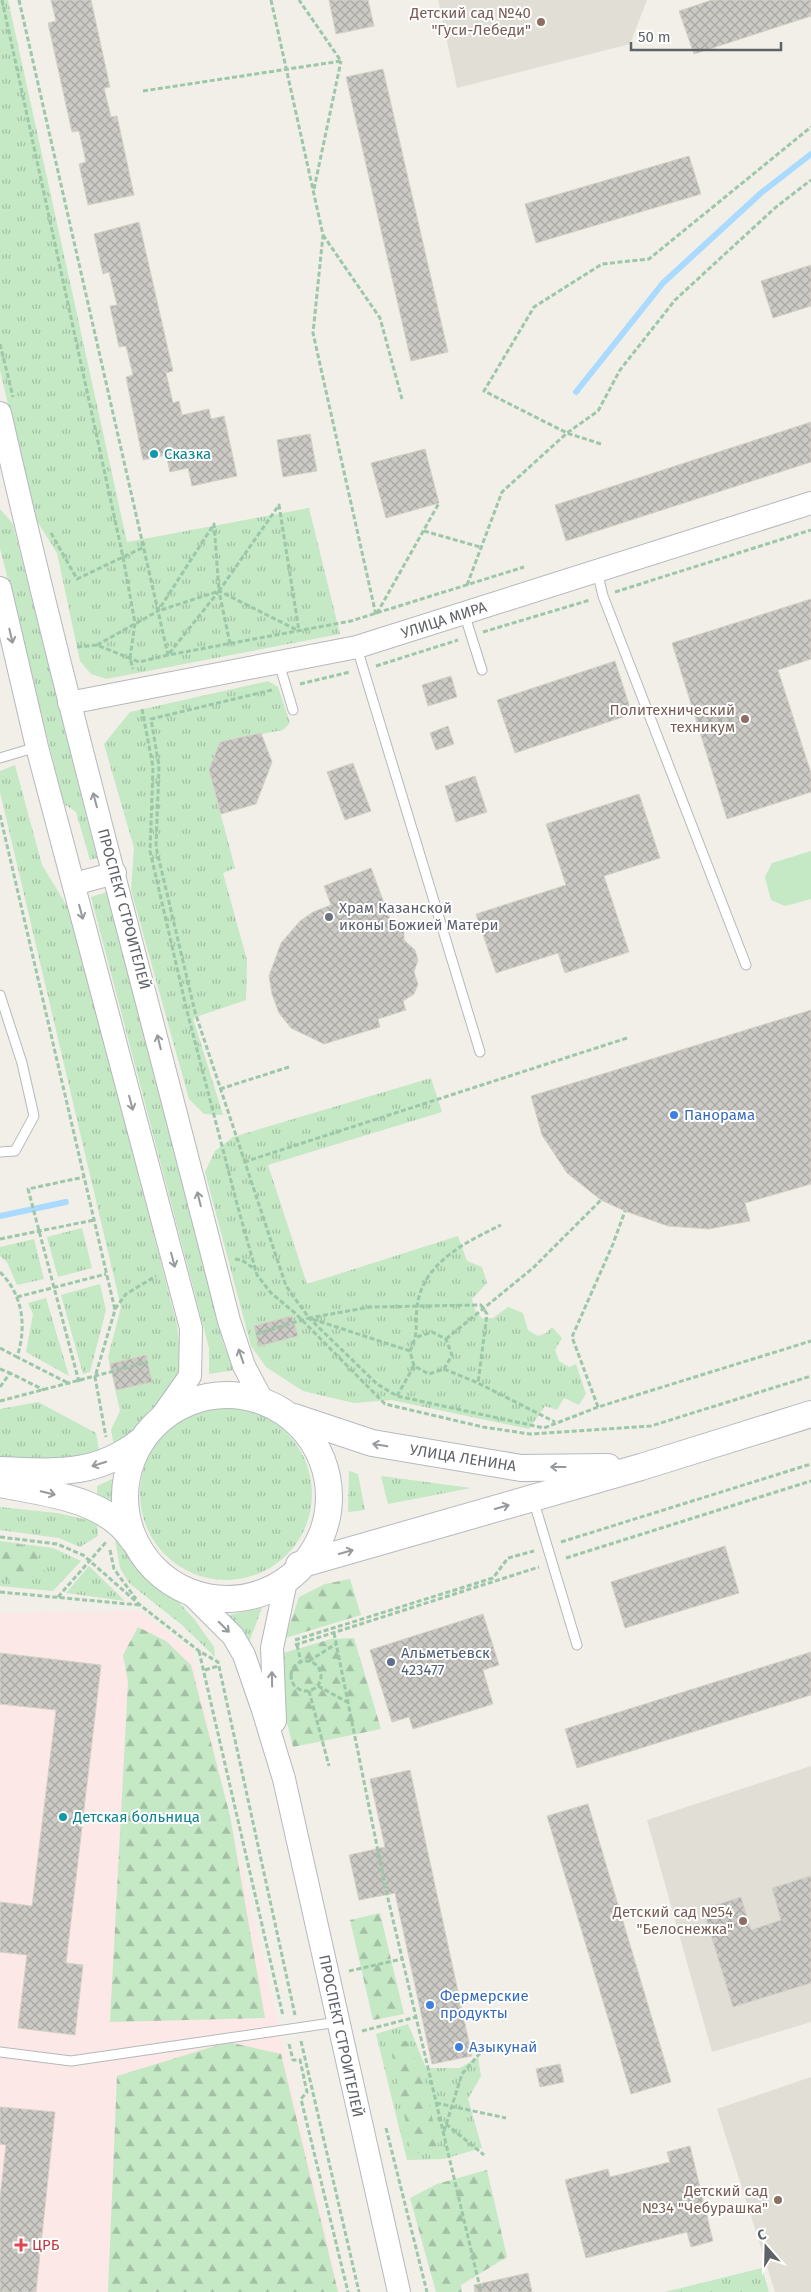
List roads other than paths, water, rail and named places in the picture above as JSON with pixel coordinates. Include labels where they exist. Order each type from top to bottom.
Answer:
[{"type":"main road","points":[[0,1470],[60,1472],[95,1466],[121,1457],[141,1441],[159,1420],[192,1400],[227,1394],[262,1400],[290,1415],[311,1436],[326,1469],[330,1499],[326,1525],[292,1573]]},
{"type":"main road","name":"УЛИЦА ЛЕНИНА","points":[[0,1484],[77,1501],[102,1512],[127,1531],[161,1576],[189,1592],[217,1599],[251,1597],[292,1573],[811,1414]]},
{"type":"main road","name":"УЛИЦА ЛЕНИНА","points":[[290,1415],[372,1444],[521,1468],[642,1466]]},
{"type":"main road","points":[[138,1547],[126,1514],[126,1484],[141,1441]]},
{"type":"street","name":"ПРОСПЕКТ СТРОИТЕЛЕЙ","points":[[7,407],[3,438],[69,703],[115,873],[229,1321],[244,1366],[262,1400]]},
{"type":"street","name":"УЛИЦА МИРА","points":[[69,703],[357,647],[811,504]]},
{"type":"street","points":[[0,588],[37,747],[191,1328],[190,1376],[159,1420]]},
{"type":"street","points":[[74,884],[115,873]]},
{"type":"street","name":"ПРОСПЕКТ СТРОИТЕЛЕЙ","points":[[292,1573],[272,1652],[273,1709],[284,1779],[399,2292]]},
{"type":"street","name":"ПРОСПЕКТ СТРОИТЕЛЕЙ","points":[[189,1592],[232,1636],[244,1655],[284,1779]]},
{"type":"lane","points":[[597,571],[603,596],[746,965]]},
{"type":"lane","points":[[464,613],[482,670]]},
{"type":"lane","points":[[357,647],[480,1052]]},
{"type":"lane","points":[[279,662],[292,710]]},
{"type":"lane","points":[[0,758],[37,747]]},
{"type":"lane","points":[[0,995],[22,1063],[34,1116],[15,1150],[0,1152]]},
{"type":"lane","points":[[532,1498],[578,1645]]},
{"type":"lane","points":[[0,2052],[71,2061],[339,2022]]},
{"type":"waterway","points":[[576,392],[663,283],[761,193],[811,154]]},
{"type":"waterway","points":[[0,1216],[66,1202]]},
{"type":"place","name":"Детский сад №40 \"Гуси-Лебеди\"","points":[[541,22]]},
{"type":"place","name":"Сказка","points":[[154,454]]},
{"type":"place","name":"Политехнический техникум","points":[[745,719]]},
{"type":"place","name":"Храм Казанской иконы Божией Матери","points":[[329,917]]},
{"type":"place","name":"Панорама","points":[[674,1115]]},
{"type":"place","name":"Альметьевск 423477","points":[[391,1662]]},
{"type":"place","name":"Детская больница","points":[[63,1817]]},
{"type":"place","name":"Детский сад №54 \"Белоснежка\"","points":[[743,1921]]},
{"type":"place","name":"Фермерские продукты","points":[[430,2005]]},
{"type":"place","name":"Азыкунай","points":[[459,2047]]},
{"type":"place","name":"Детский сад №34 \"Чебурашка\"","points":[[778,2200]]},
{"type":"place","name":"ЦРБ","points":[[21,2245]]}]
